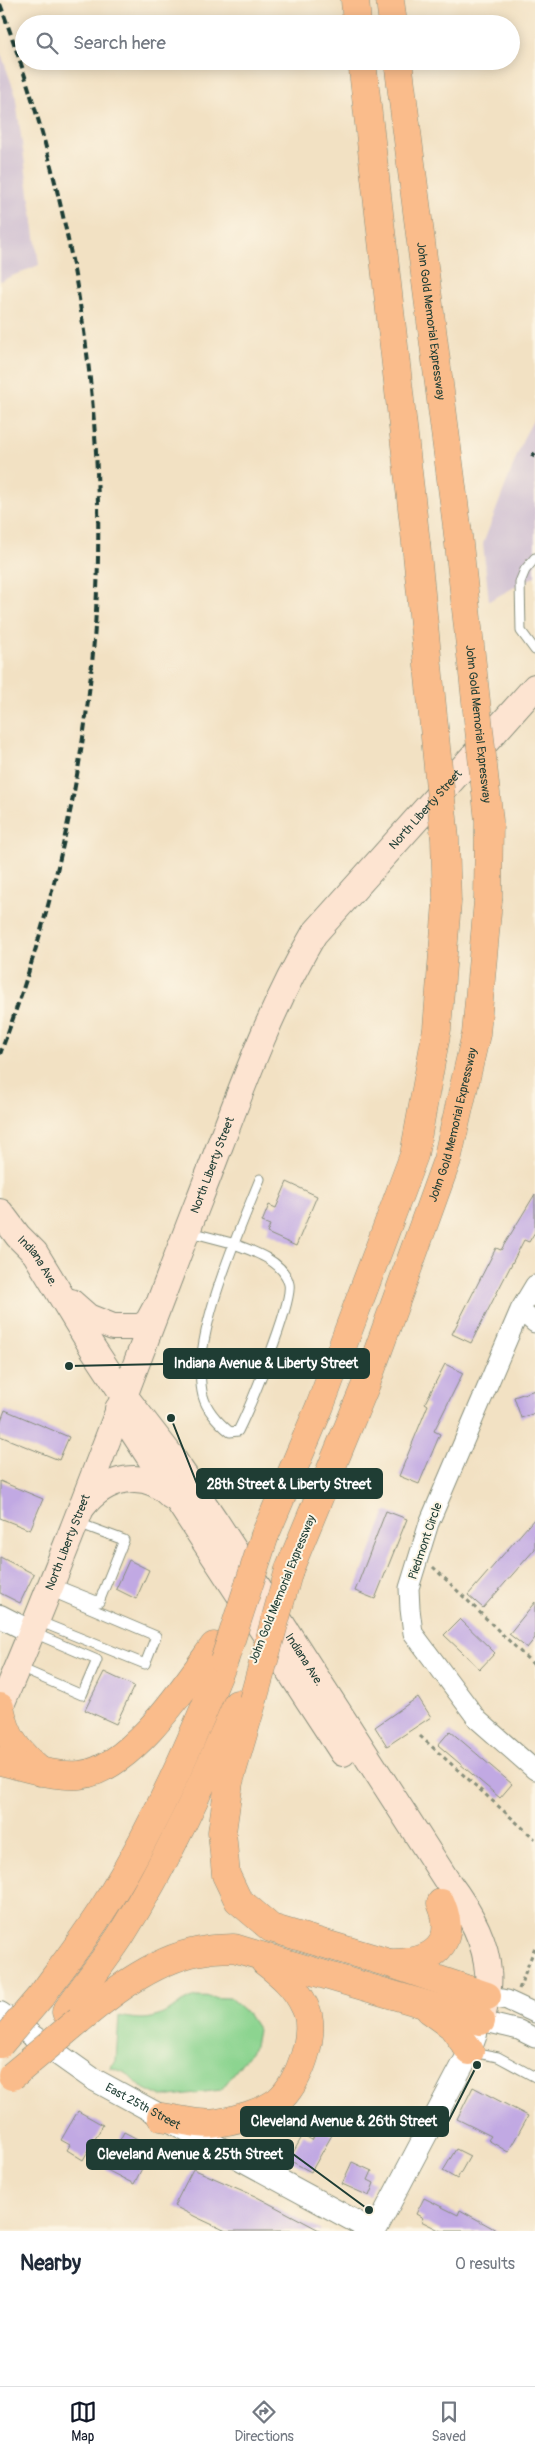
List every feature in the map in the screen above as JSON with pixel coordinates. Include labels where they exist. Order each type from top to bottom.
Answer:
[{"type":"highway","points":[[355,0],[357,15]]},
{"type":"highway","points":[[390,0],[392,15]]},
{"type":"highway","points":[[0,2044],[41,1996],[110,1898],[144,1838],[181,1765],[219,1654],[265,1535],[320,1406],[414,1155],[436,1029],[447,902],[445,839],[416,543],[363,70]]},
{"type":"highway","name":"John Gold Memorial Expressway","points":[[247,1695],[289,1570],[366,1384],[447,1160],[476,1034],[488,901],[490,821],[458,526],[399,70]]},
{"type":"highway","points":[[0,1761],[41,1772],[80,1775],[105,1766],[125,1753],[167,1712],[219,1654]]},
{"type":"highway","points":[[247,1695],[229,1782],[222,1832],[222,1853],[231,1888],[248,1911],[271,1928],[389,1963],[484,2008]]},
{"type":"highway","points":[[6,2082],[72,2016],[163,1861],[247,1695]]},
{"type":"highway","points":[[0,1707],[5,1732],[24,1757],[41,1772]]},
{"type":"highway","points":[[389,1963],[422,1960],[434,1954],[446,1934],[446,1915],[441,1903]]},
{"type":"highway","points":[[72,2016],[98,2004],[156,1966],[207,1950],[234,1948],[410,2001],[436,2013],[452,2026],[470,2051]]},
{"type":"highway","points":[[161,2117],[215,2124],[261,2109],[277,2101],[286,2092],[301,2068],[308,2046],[306,2008],[289,1981],[258,1956]]},
{"type":"highway","points":[[410,2001],[484,2008]]},
{"type":"main road","name":"North Liberty Street","points":[[0,1707],[36,1627],[187,1231],[262,1041],[295,967],[314,934],[535,687]]},
{"type":"main road","points":[[0,1212],[18,1236]]},
{"type":"main road","name":"Indiana Ave.","points":[[18,1236],[35,1253],[57,1288],[180,1504],[464,1936],[484,2008]]},
{"type":"main road","name":"Indiana Ave.","points":[[18,1236],[28,1257],[32,1274],[62,1332],[171,1456],[216,1522],[469,1912],[486,1956],[488,1971],[484,2008]]},
{"type":"main road","points":[[57,1288],[88,1317],[113,1326],[140,1327],[148,1322],[161,1298]]},
{"type":"main road","points":[[77,1517],[101,1488],[115,1481],[153,1482],[163,1486],[180,1504]]},
{"type":"street","name":"Piedmont Circle","points":[[535,1285],[520,1310],[429,1523],[410,1588],[413,1633],[478,1720],[535,1770]]},
{"type":"street","points":[[520,1310],[535,1324]]},
{"type":"street","points":[[0,1616],[36,1627]]},
{"type":"street","points":[[484,2008],[514,2003],[535,2013]]},
{"type":"street","points":[[484,2008],[535,2038]]},
{"type":"street","points":[[374,2231],[470,2051],[484,2008]]},
{"type":"street","name":"East 25th Street","points":[[0,2013],[93,2079],[374,2231]]},
{"type":"lane","points":[[535,558],[525,570],[520,582],[522,631],[535,650]]},
{"type":"lane","points":[[187,1231],[234,1244],[270,1261],[282,1270],[289,1284],[287,1304],[238,1431],[230,1432],[216,1420],[203,1397],[201,1366],[207,1329],[234,1244],[260,1179]]},
{"type":"lane","points":[[50,1587],[100,1602],[124,1540],[77,1517]]},
{"type":"lane","points":[[36,1627],[145,1664],[156,1636],[50,1587]]},
{"type":"lane","points":[[18,1667],[82,1695],[97,1660],[36,1627]]},
{"type":"lane","points":[[470,2051],[498,2057],[535,2077]]},
{"type":"path","points":[[420,1555],[535,1666]]},
{"type":"path","points":[[420,1736],[535,1839]]},
{"type":"path","points":[[514,2003],[535,1947]]},
{"type":"shaded area","points":[[0,51],[15,93],[39,265],[0,281]]},
{"type":"shaded area","points":[[535,417],[535,576],[489,601],[483,544],[524,437]]},
{"type":"green space","points":[[195,1997],[230,1998],[247,2013],[258,2030],[255,2046],[221,2090],[162,2097],[139,2086],[126,2073],[110,2067],[116,2061],[119,2016],[143,2019],[152,2018]]},
{"type":"building","points":[[287,1182],[317,1196],[296,1246],[267,1233],[270,1225],[262,1222],[269,1205],[276,1208]]},
{"type":"building","points":[[535,1194],[535,1232],[529,1242],[524,1240],[471,1343],[452,1334],[496,1248],[501,1250]]},
{"type":"building","points":[[445,1364],[463,1373],[434,1431],[440,1434],[419,1484],[399,1476],[428,1405],[425,1403]]},
{"type":"building","points":[[535,1390],[535,1413],[521,1418],[514,1397]]},
{"type":"building","points":[[5,1410],[69,1437],[59,1460],[0,1436],[0,1423]]},
{"type":"building","points":[[0,1481],[43,1499],[30,1530],[0,1518]]},
{"type":"building","points":[[386,1511],[407,1519],[375,1599],[355,1591]]},
{"type":"building","points":[[535,1518],[535,1549],[483,1608],[468,1595]]},
{"type":"building","points":[[0,1557],[34,1574],[20,1603],[0,1593]]},
{"type":"building","points":[[129,1560],[149,1570],[136,1599],[116,1589]]},
{"type":"building","points":[[535,1602],[535,1638],[527,1648],[509,1634]]},
{"type":"building","points":[[460,1619],[495,1653],[480,1669],[444,1635]]},
{"type":"building","points":[[104,1672],[134,1686],[116,1724],[85,1710]]},
{"type":"building","points":[[418,1697],[431,1717],[387,1746],[375,1727]]},
{"type":"building","points":[[450,1731],[512,1784],[500,1798],[438,1745]]},
{"type":"building","points":[[473,2087],[528,2116],[508,2152],[488,2140],[491,2136],[457,2119]]},
{"type":"building","points":[[78,2111],[103,2125],[83,2160],[67,2150],[70,2145],[61,2140]]},
{"type":"building","points":[[319,2128],[332,2135],[311,2172],[289,2160],[303,2135],[312,2140]]},
{"type":"building","points":[[124,2132],[153,2147],[134,2184],[105,2169]]},
{"type":"building","points":[[456,2149],[470,2156],[457,2179],[443,2171]]},
{"type":"building","points":[[352,2162],[372,2171],[368,2180],[374,2183],[369,2196],[342,2184]]},
{"type":"building","points":[[193,2169],[255,2196],[321,2231],[226,2231],[196,2217],[174,2206]]},
{"type":"building","points":[[424,2198],[458,2215],[460,2210],[498,2231],[441,2231],[421,2221],[423,2218],[416,2214]]},
{"type":"railway","points":[[0,4],[15,50]]},
{"type":"railway","points":[[0,1054],[43,923],[74,792],[92,661],[98,529],[92,398],[73,267],[43,136],[22,70]]},
{"type":"railway","points":[[532,457],[535,453]]},
{"type":"place","name":"Indiana Avenue & Liberty Street","points":[[69,1366]]},
{"type":"place","name":"28th Street & Liberty Street","points":[[171,1418]]},
{"type":"place","name":"Cleveland Avenue & 26th Street","points":[[477,2065]]},
{"type":"place","name":"Cleveland Avenue & 25th Street","points":[[369,2210]]}]
